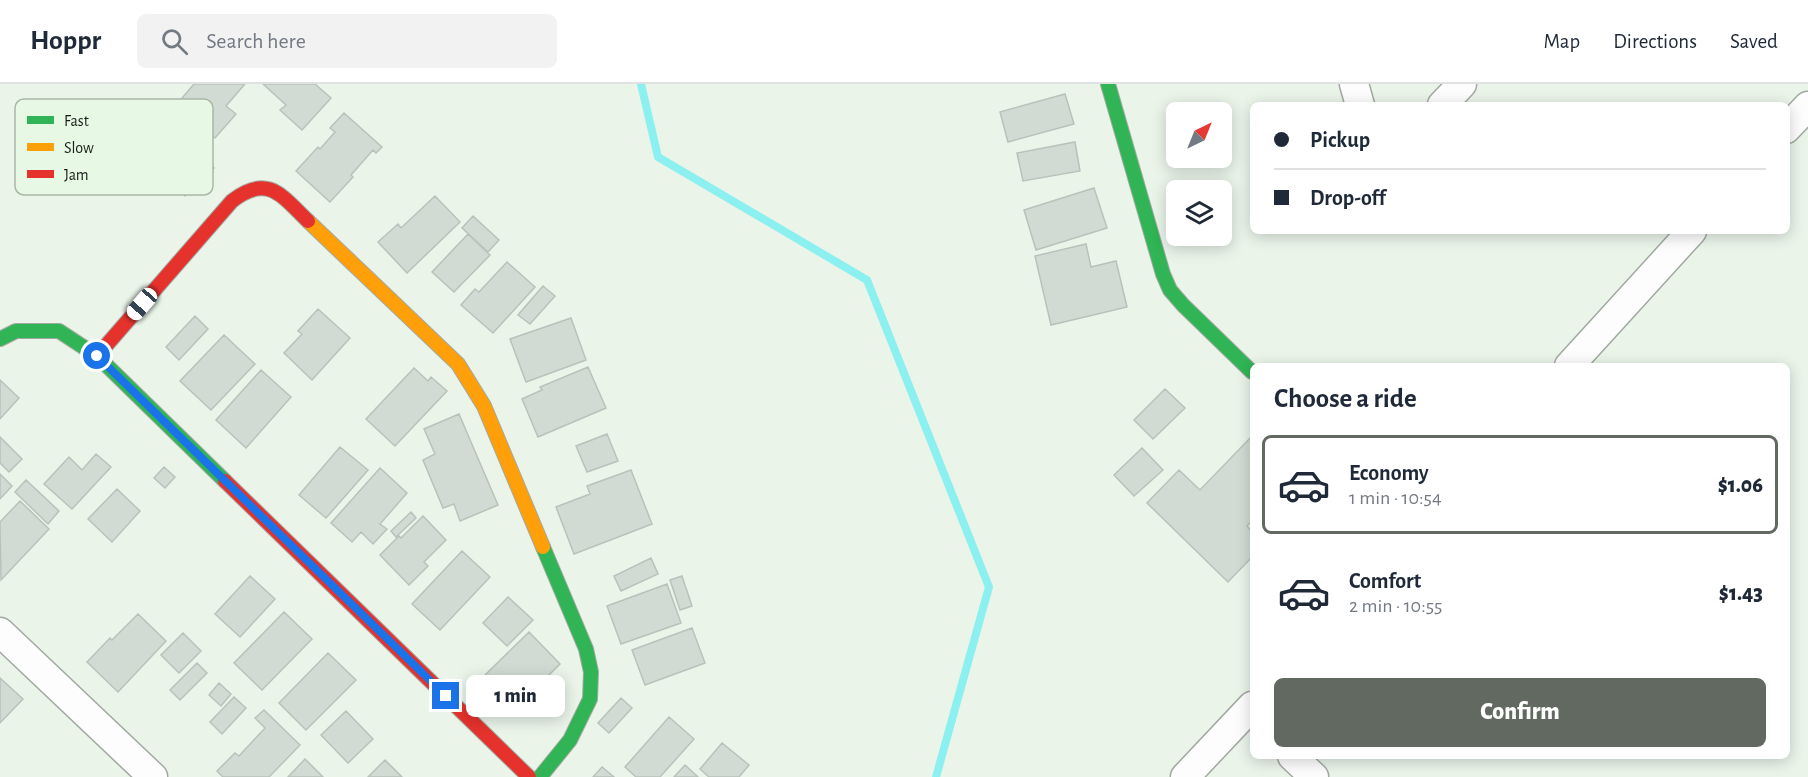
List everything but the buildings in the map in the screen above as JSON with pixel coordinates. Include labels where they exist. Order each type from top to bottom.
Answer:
[{"type":"street","points":[[1108,84],[1163,274],[1170,290],[1250,370]]},
{"type":"street","points":[[1354,84],[1359,102]]},
{"type":"street","points":[[1445,102],[1462,84]]},
{"type":"street","points":[[1790,125],[1808,106]]},
{"type":"street","points":[[97,356],[232,201],[244,191],[256,187],[277,192],[458,364],[484,406],[586,649],[591,672],[590,699],[570,740],[540,777]]},
{"type":"street","points":[[1572,363],[1689,234]]},
{"type":"street","points":[[0,339],[15,331],[59,332],[97,356],[529,777]]},
{"type":"street","points":[[0,632],[153,777]]},
{"type":"street","points":[[1185,777],[1250,712]]},
{"type":"street","points":[[1295,759],[1314,777]]},
{"type":"waterway","points":[[641,84],[658,157],[867,280],[989,587],[936,777]]},
{"type":"traffic: fast","points":[[1108,84],[1163,274],[1170,290],[1250,370]]},
{"type":"traffic: fast","points":[[0,339],[16,331],[59,331],[97,356],[225,481]]},
{"type":"traffic: fast","points":[[540,777],[570,740],[590,699],[591,672],[586,649],[543,547]]},
{"type":"traffic: slow","points":[[308,221],[458,364],[484,406],[543,547]]},
{"type":"traffic: jam","points":[[97,356],[232,201],[255,189],[265,188],[282,196],[308,221]]},
{"type":"traffic: jam","points":[[225,481],[529,777]]},
{"type":"route","points":[[97,356],[446,696]]}]
